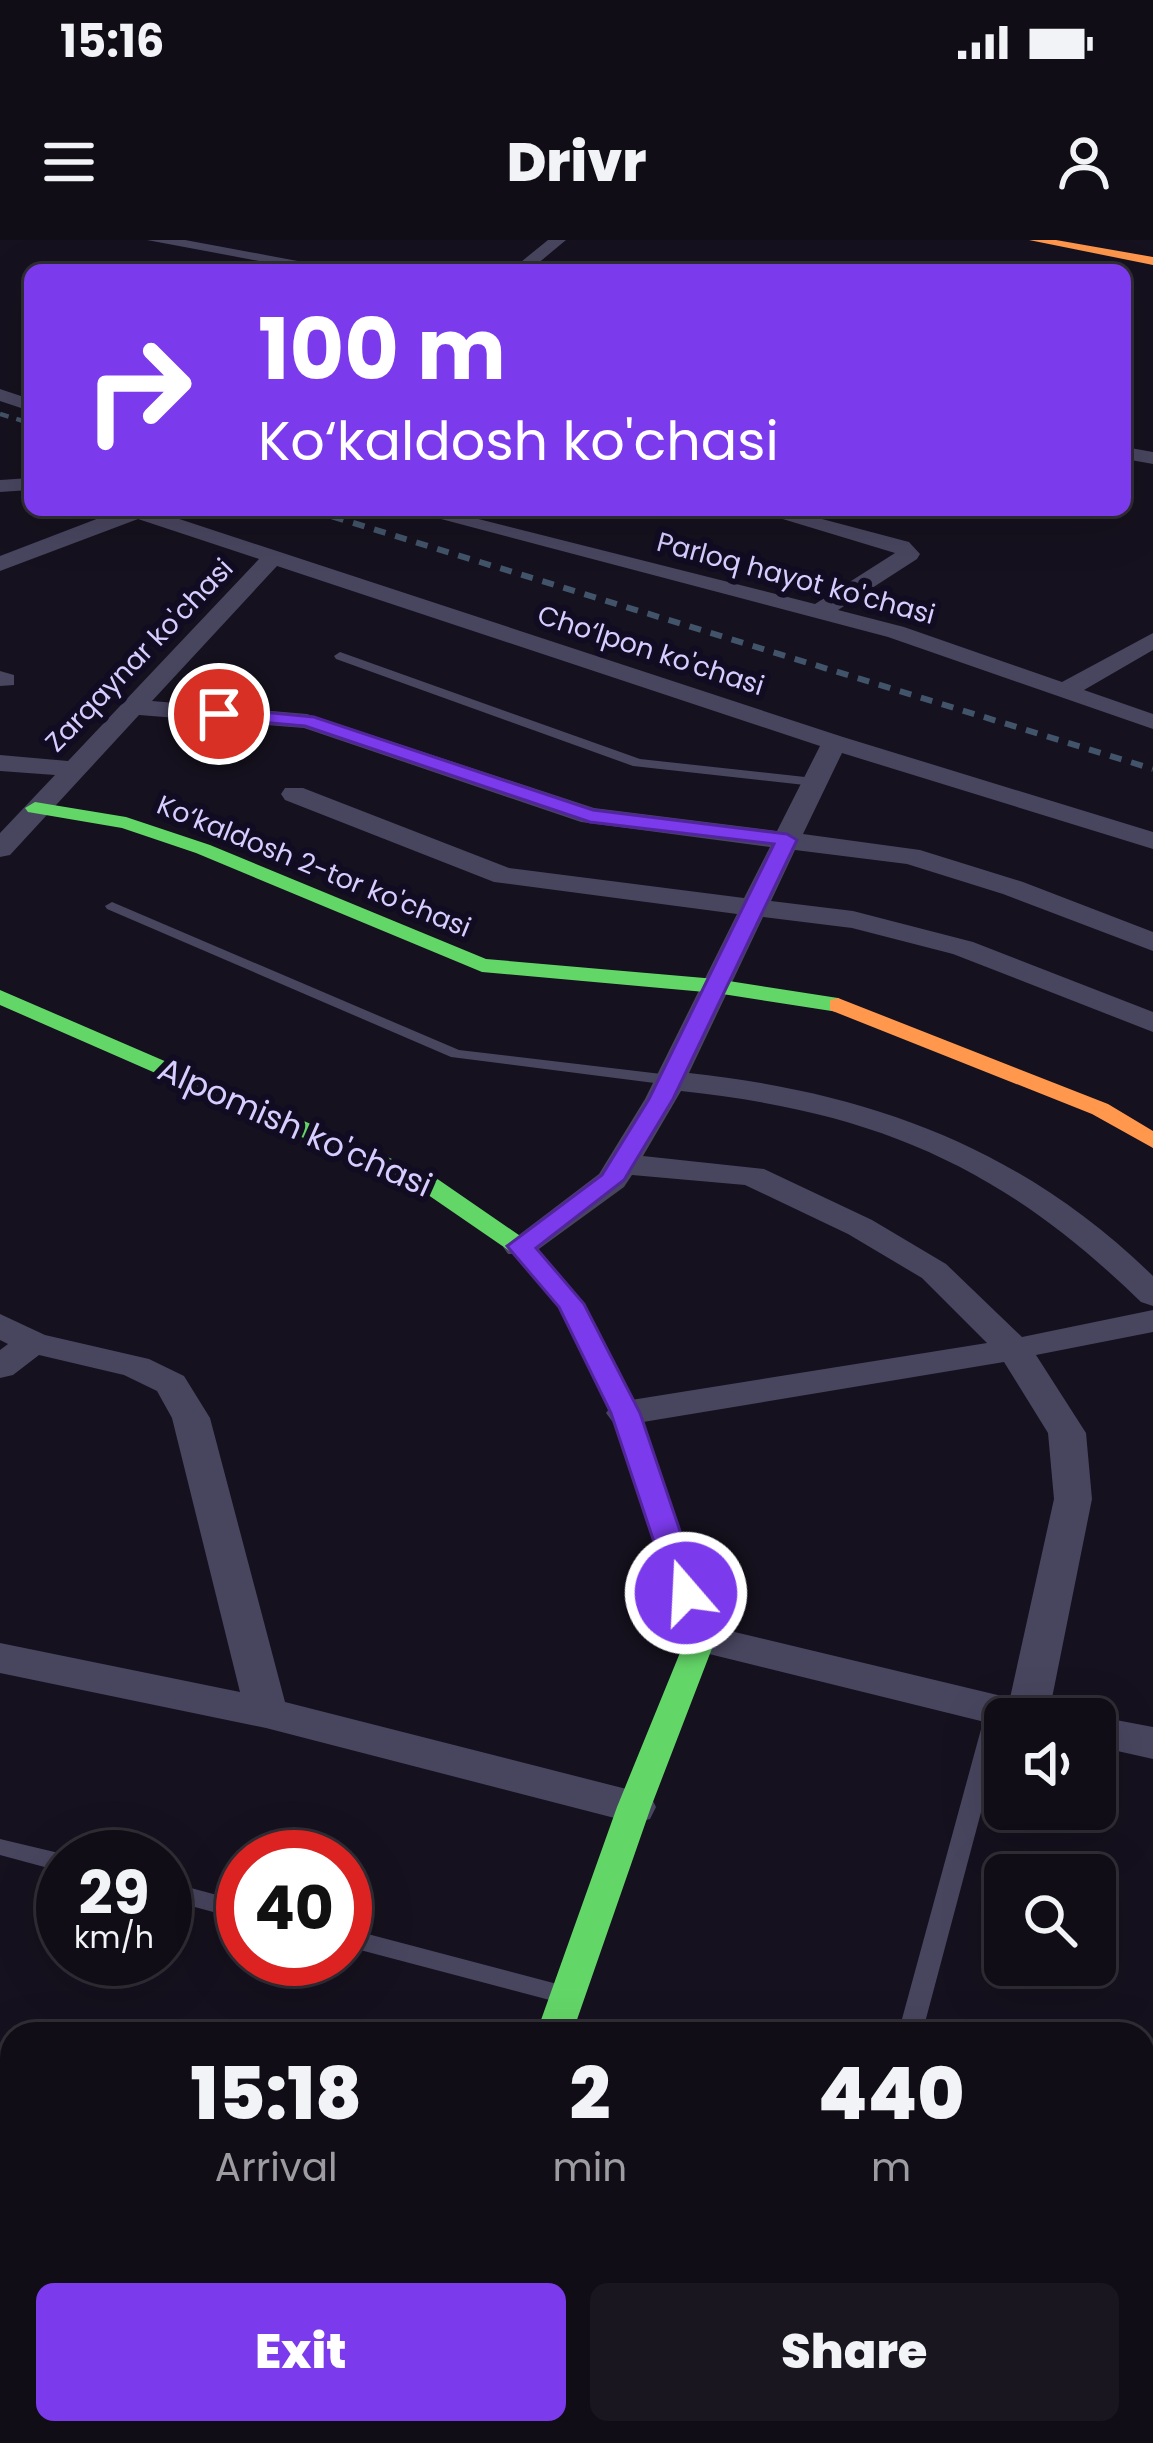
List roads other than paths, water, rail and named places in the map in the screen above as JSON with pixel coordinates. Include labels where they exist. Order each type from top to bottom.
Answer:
[{"type":"street","points":[[155,240],[301,264]]},
{"type":"street","points":[[528,264],[558,240]]},
{"type":"street","points":[[1035,240],[1153,257]]},
{"type":"street","points":[[1079,240],[1153,257]]},
{"type":"street","points":[[0,564],[122,516]]},
{"type":"street","name":"Cho‘lpon ko'chasi","points":[[150,516],[834,742],[1153,841]]},
{"type":"street","name":"Parloq hayot ko'chasi","points":[[442,516],[896,632],[1153,722]]},
{"type":"street","points":[[786,516],[902,547],[909,554],[819,612]]},
{"type":"street","name":"Zarqaynar ko'chasi","points":[[0,849],[273,557]]},
{"type":"street","points":[[1064,691],[1153,640]]},
{"type":"street","points":[[131,707],[307,721],[590,816],[910,856],[1013,888],[1153,942]]},
{"type":"street","points":[[520,1246],[612,1180],[622,1164],[670,1080],[834,742]]},
{"type":"street","points":[[0,763],[72,769]]},
{"type":"street","points":[[294,794],[504,876],[853,920],[963,948],[1153,1023]]},
{"type":"street","name":"Ko‘kaldosh 2-tor ko'chasi","points":[[35,808],[126,824],[203,849],[482,965],[716,986],[853,1007],[1100,1108],[1153,1141]]},
{"type":"street","name":"Alpomish ko'chasi","points":[[0,997],[427,1183],[520,1246],[571,1304],[626,1413],[701,1638]]},
{"type":"street","points":[[670,1080],[763,1088],[831,1102],[917,1133],[1005,1175],[1081,1228],[1153,1295]]},
{"type":"street","points":[[622,1164],[752,1176],[795,1196],[934,1271],[1015,1349],[1066,1433],[1073,1499],[1024,1698]]},
{"type":"street","points":[[626,1413],[1015,1349],[1153,1321]]},
{"type":"street","points":[[0,1367],[16,1334],[136,1367],[171,1384],[191,1418],[266,1713]]},
{"type":"street","points":[[559,2022],[634,1807],[701,1638],[984,1707]]},
{"type":"street","points":[[0,1658],[266,1713],[634,1807]]},
{"type":"street","points":[[1116,1735],[1153,1743]]},
{"type":"lane","points":[[340,656],[638,763],[814,782]]},
{"type":"lane","points":[[112,906],[456,1054],[670,1080]]},
{"type":"lane","points":[[914,2022],[984,1820]]},
{"type":"lane","points":[[0,1847],[36,1857]]},
{"type":"lane","points":[[372,1944],[569,1996]]},
{"type":"railway","points":[[0,414],[24,421]]},
{"type":"railway","points":[[331,516],[1153,769]]}]
